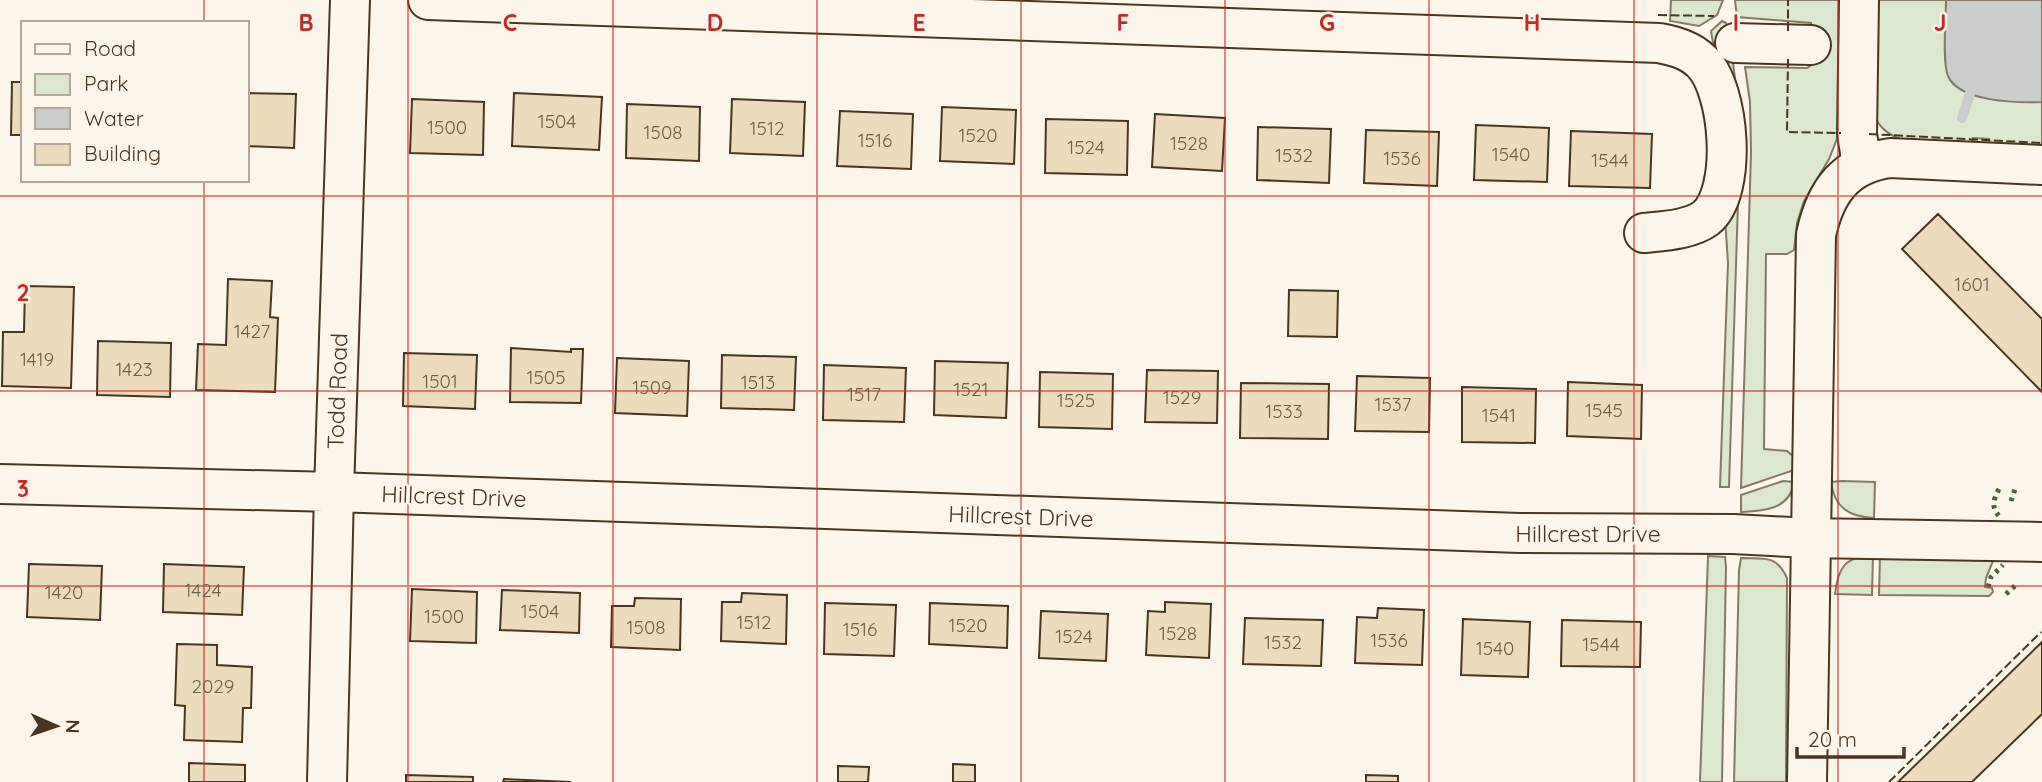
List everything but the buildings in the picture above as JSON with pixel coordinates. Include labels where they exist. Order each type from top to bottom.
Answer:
[{"type":"street","name":"Todd Road","points":[[327,782],[350,0]]},
{"type":"street","points":[[428,0],[1659,43],[1688,52],[1703,63],[1716,82],[1727,134],[1725,172],[1714,208],[1706,217],[1681,227],[1644,233]]},
{"type":"street","points":[[1859,0],[1857,134],[1862,165]]},
{"type":"street","points":[[1735,43],[1811,45]]},
{"type":"street","points":[[1807,782],[1809,538],[1816,235],[1820,216],[1836,185],[1848,174],[1862,165],[1890,158],[2042,165]]},
{"type":"street","name":"Hillcrest Drive","points":[[0,484],[334,492],[1507,533],[1733,534],[2042,542]]},
{"type":"green space","points":[[1671,0],[1723,0],[1717,15],[1699,26],[1670,21]]},
{"type":"green space","points":[[1735,0],[1843,0],[1840,131],[1829,159],[1804,201],[1797,223],[1794,250],[1787,254],[1766,254],[1764,449],[1787,451],[1794,457],[1794,470],[1741,488],[1751,152],[1750,102],[1745,67],[1810,66],[1811,23],[1737,17]]},
{"type":"green space","points":[[1874,0],[2042,0],[2042,147],[1989,146],[1989,139],[1973,138],[1972,144],[1918,143],[1892,135],[1882,128],[1875,117]]},
{"type":"green space","points":[[1722,21],[1726,23],[1731,52],[1740,139],[1729,487],[1720,487],[1728,263],[1711,31]]},
{"type":"green space","points":[[1783,481],[1794,482],[1787,498],[1781,504],[1758,511],[1741,512],[1741,495]]},
{"type":"green space","points":[[1831,482],[1875,482],[1874,518],[1858,516],[1840,505]]},
{"type":"green space","points":[[1873,555],[1872,595],[1835,594],[1838,577],[1845,565],[1856,558]]},
{"type":"green space","points":[[1708,556],[1725,557],[1726,567],[1722,782],[1700,782]]},
{"type":"green space","points":[[1880,556],[1993,561],[1985,587],[1992,588],[1993,592],[1989,596],[1879,595]]},
{"type":"green space","points":[[1741,558],[1774,561],[1787,578],[1786,782],[1734,782]]},
{"type":"water","points":[[1946,0],[2042,0],[2042,102],[1990,99],[1976,96],[1954,85],[1948,76],[1945,61]]},
{"type":"waterway","points":[[1962,118],[1974,81]]},
{"type":"hedge","points":[[1999,489],[1994,504],[2000,517]]},
{"type":"hedge","points":[[2011,501],[2015,489]]},
{"type":"hedge","points":[[1988,587],[1991,577],[2003,565]]},
{"type":"hedge","points":[[2006,594],[2016,585]]},
{"type":"fence","points":[[1788,0],[1788,31]]},
{"type":"fence","points":[[1658,15],[1714,16]]},
{"type":"fence","points":[[1788,59],[1787,132],[1841,133]]},
{"type":"fence","points":[[1869,134],[2042,143]]},
{"type":"fence","points":[[1889,782],[2041,632]]}]
